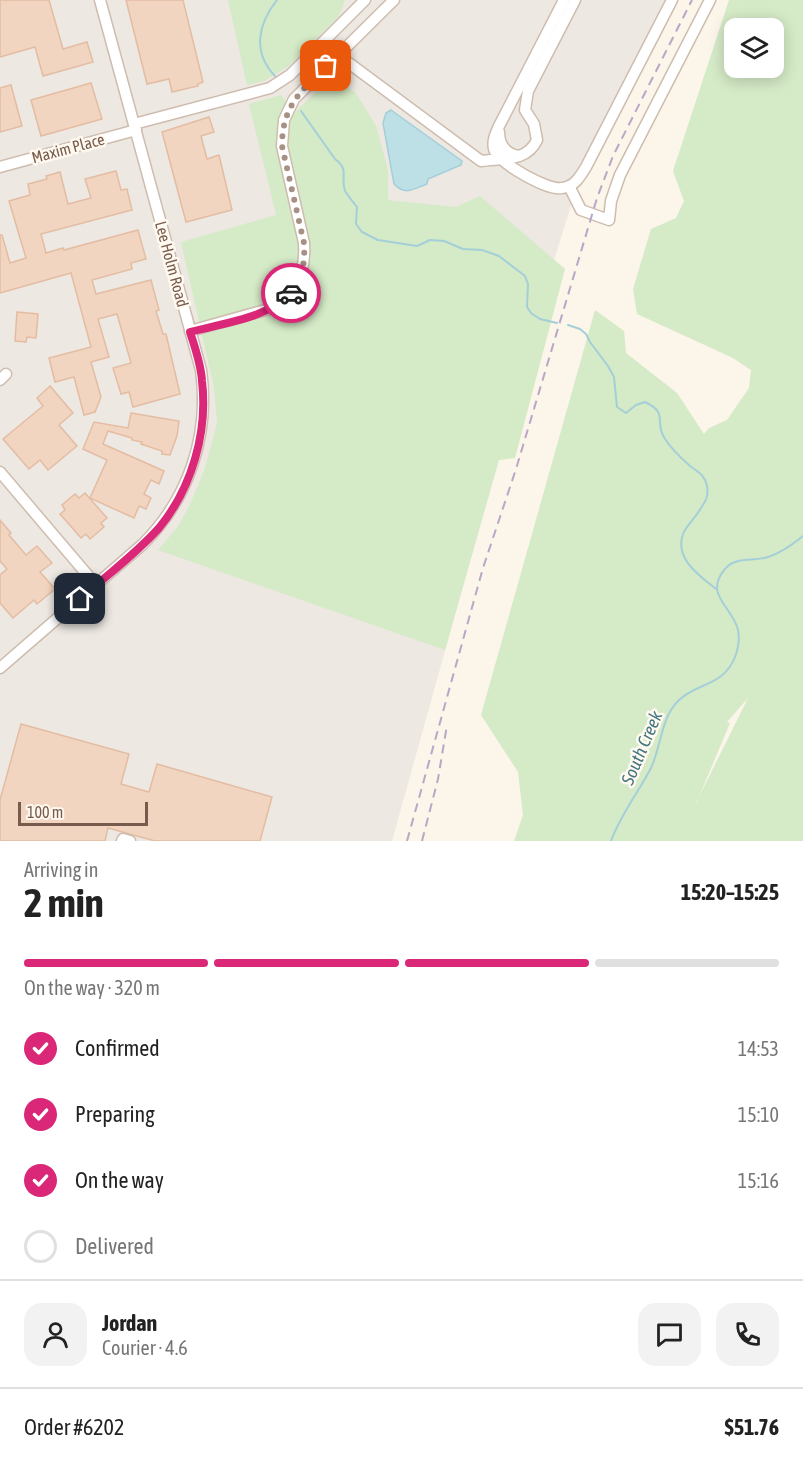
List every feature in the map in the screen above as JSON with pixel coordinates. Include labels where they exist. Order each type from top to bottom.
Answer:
[{"type":"street","name":"Lee Holm Road","points":[[0,668],[158,529],[178,500],[191,471],[200,438],[203,383],[100,0]]},
{"type":"street","name":"Maxim Place","points":[[0,167],[270,87],[290,75],[365,0]]},
{"type":"street","points":[[190,332],[269,309],[279,304],[296,288],[305,258],[304,243],[282,146],[284,120],[288,109],[302,90],[394,0]]},
{"type":"street","points":[[564,0],[499,126],[494,141],[494,148],[500,159],[557,189],[569,186],[580,177],[672,0]]},
{"type":"street","points":[[338,55],[481,161],[522,156],[529,153],[537,140],[534,124],[525,110],[528,91],[574,0]]},
{"type":"street","points":[[569,186],[581,210],[609,220],[611,201],[620,174],[710,0]]},
{"type":"street","points":[[499,126],[499,137],[505,149],[516,156],[522,156]]},
{"type":"street","points":[[0,472],[96,585]]},
{"type":"street","points":[[122,841],[123,839],[130,841]]},
{"type":"shaded area","points":[[0,0],[666,0],[583,168],[554,260],[392,841],[0,841]]},
{"type":"green space","points":[[228,0],[345,0],[339,16],[289,66],[264,81],[247,85]]},
{"type":"green space","points":[[729,0],[803,0],[803,841],[514,841],[523,815],[518,772],[481,715],[595,310],[624,331],[626,353],[677,393],[704,434],[709,428],[727,420],[749,388],[751,370],[733,358],[637,314],[633,289],[651,229],[676,218],[684,201],[673,171]],"holes":[[[748,698],[699,797],[730,723],[727,722]]]},
{"type":"green space","points":[[333,76],[356,93],[376,126],[388,170],[388,200],[456,207],[480,196],[565,269],[515,458],[499,460],[445,650],[158,550],[179,525],[191,502],[205,468],[217,423],[214,388],[181,242],[276,215],[249,104],[281,95],[294,113]]},
{"type":"water","points":[[391,110],[462,161],[461,165],[428,179],[427,184],[414,189],[406,191],[398,188],[394,184],[383,123],[386,113]]},
{"type":"building","points":[[0,0],[49,0],[63,49],[87,42],[93,62],[43,76],[35,47],[0,57]]},
{"type":"building","points":[[126,0],[183,0],[203,82],[198,86],[172,92],[169,79],[147,84]]},
{"type":"building","points":[[91,83],[102,119],[41,136],[31,100]]},
{"type":"building","points":[[11,85],[22,126],[0,132],[0,88]]},
{"type":"building","points":[[209,117],[214,132],[201,136],[207,159],[219,155],[232,210],[186,222],[162,132]]},
{"type":"building","points":[[116,171],[121,190],[127,189],[132,210],[41,234],[46,253],[138,230],[146,259],[131,263],[132,269],[92,280],[96,294],[151,280],[159,310],[156,311],[163,334],[166,334],[180,394],[133,407],[129,392],[121,394],[113,368],[131,363],[117,314],[98,319],[109,357],[91,362],[101,397],[95,412],[84,415],[74,377],[55,382],[49,358],[91,347],[71,273],[0,293],[0,235],[2,235],[10,263],[26,258],[9,201],[30,195],[28,184],[47,179],[46,176],[60,172],[68,204],[91,198],[85,179]]},
{"type":"building","points":[[17,312],[38,314],[36,338],[27,337],[26,342],[15,341]]},
{"type":"building","points":[[50,386],[73,413],[59,425],[77,446],[48,470],[40,460],[29,469],[3,439],[43,406],[37,398]]},
{"type":"building","points":[[131,413],[179,421],[177,436],[170,455],[162,454],[162,451],[141,444],[142,442],[132,440],[132,438],[108,431],[103,444],[164,471],[159,484],[151,480],[144,494],[151,498],[146,509],[139,506],[134,518],[90,498],[107,460],[83,449],[94,422],[128,428]]},
{"type":"building","points":[[85,493],[107,518],[101,523],[104,527],[90,539],[86,534],[81,538],[60,514],[65,510],[62,505],[75,494],[79,498]]},
{"type":"building","points":[[0,520],[26,555],[37,546],[52,563],[40,572],[55,589],[37,604],[34,600],[13,618],[0,603],[0,575],[7,569],[0,561]]},
{"type":"building","points":[[21,724],[129,754],[121,784],[149,792],[157,764],[272,797],[260,841],[155,841],[108,828],[105,841],[0,841],[0,800]]},
{"type":"waterway","points":[[275,76],[263,57],[260,38],[265,19],[277,0]]},
{"type":"waterway","points":[[301,111],[340,163],[345,191],[357,207],[356,224],[362,232],[378,240],[417,246],[430,240],[444,241],[463,249],[482,250],[499,256],[525,276],[528,284],[527,307],[531,313],[540,319],[557,323]]},
{"type":"waterway","points":[[568,325],[586,334],[608,366],[614,377],[617,407],[626,413],[636,405],[645,402],[653,406],[659,414],[660,427],[667,442],[705,479],[706,499],[684,531],[681,543],[685,559],[690,566],[716,589]]},
{"type":"waterway","name":"South Creek","points":[[611,841],[651,768],[672,708],[685,695],[724,674],[735,657],[738,630],[718,594],[719,578],[734,562],[773,555],[803,536]]},
{"type":"railway","points":[[407,841],[483,568],[516,469],[597,198],[613,156],[692,0]]},
{"type":"railway","points":[[422,841],[438,779],[447,725]]},
{"type":"way so far","points":[[291,293],[300,278],[305,258],[304,243],[282,146],[284,120],[294,99],[326,66]]},
{"type":"route","points":[[80,599],[158,529],[178,500],[189,477],[200,438],[203,383],[190,332],[260,313],[279,304],[291,293]]}]
